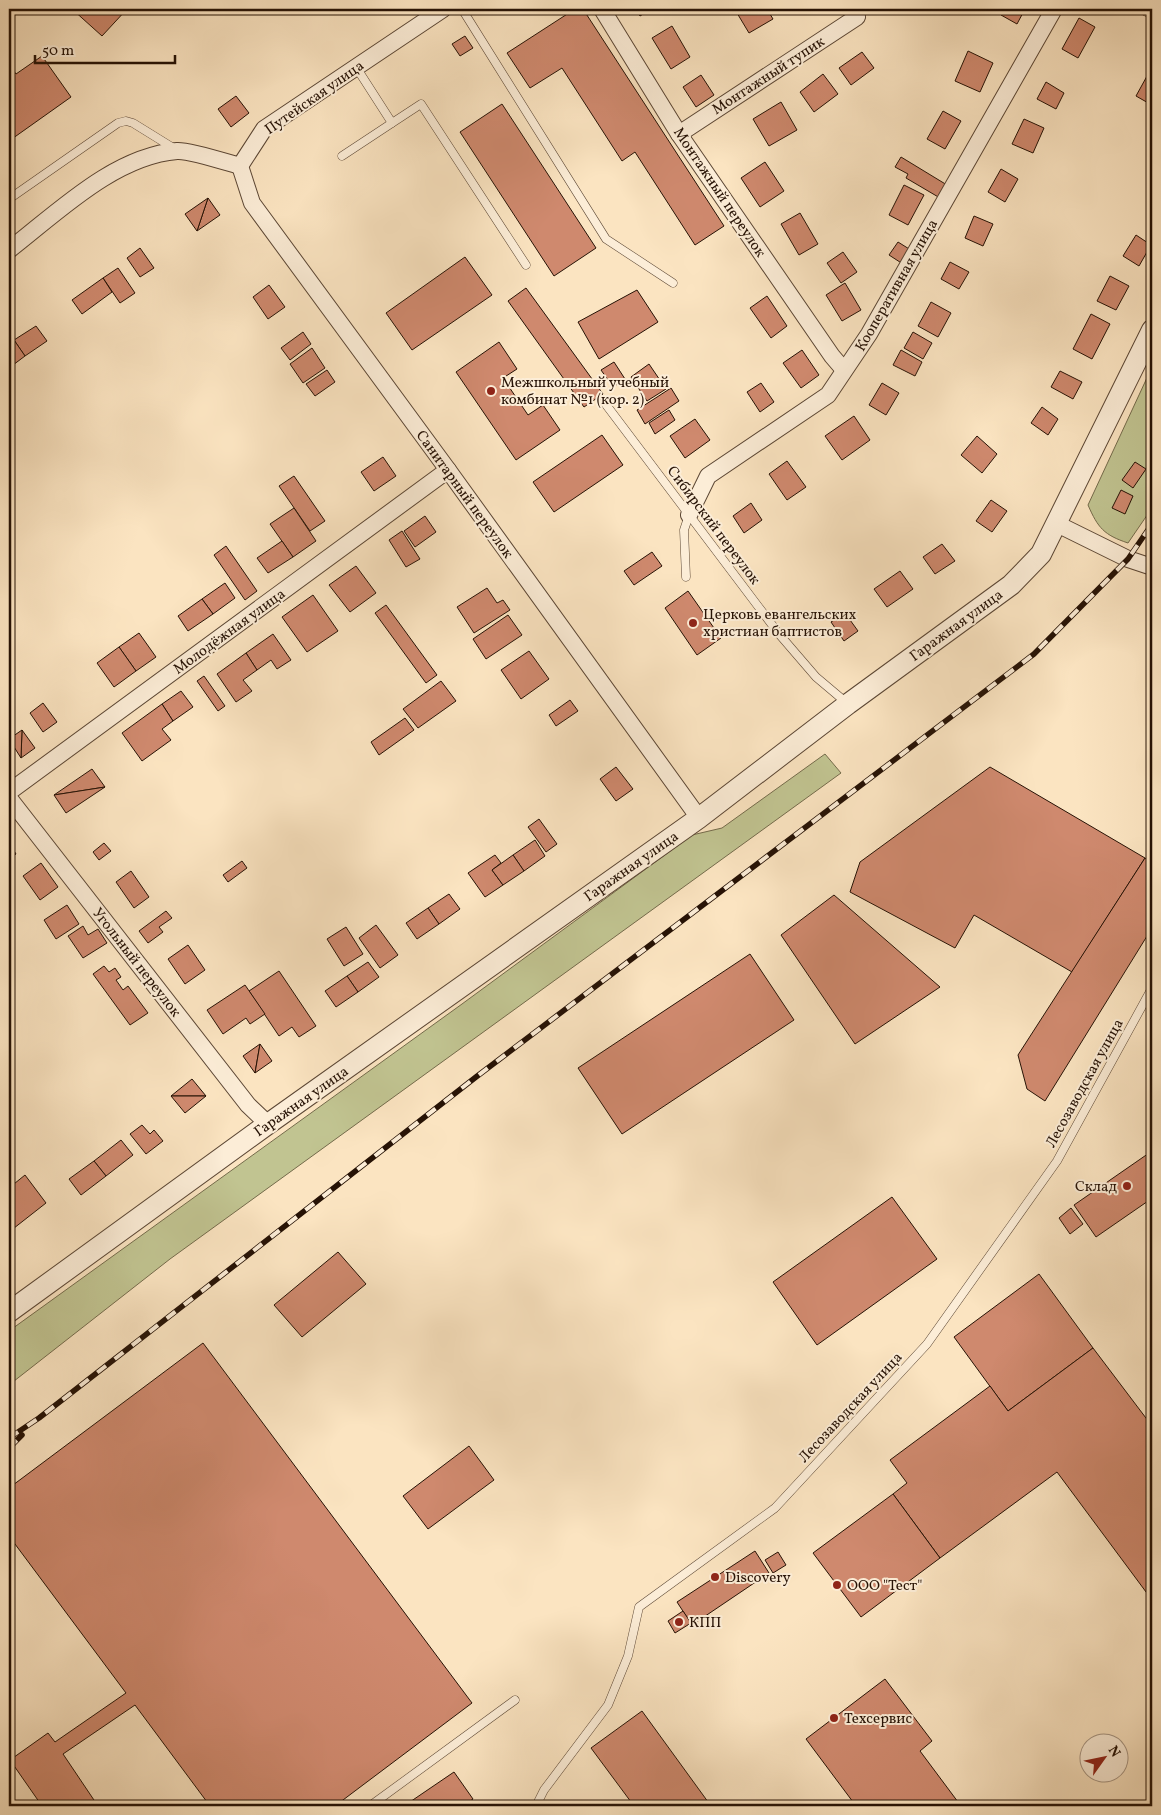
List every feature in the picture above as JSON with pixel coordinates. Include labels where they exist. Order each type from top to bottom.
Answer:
[{"type":"street","name":"Путейская улица","points":[[240,166],[264,129],[443,9]]},
{"type":"street","name":"Монтажный переулок","points":[[602,9],[679,134],[832,356],[844,370]]},
{"type":"street","name":"Кооперативная улица","points":[[689,515],[708,476],[828,395],[869,334],[1054,9]]},
{"type":"street","name":"Монтажный тупик","points":[[679,134],[857,17]]},
{"type":"street","points":[[9,250],[97,181],[141,158],[178,150],[240,166]]},
{"type":"street","name":"Санитарный переулок","points":[[240,166],[252,203],[448,470],[699,818]]},
{"type":"street","name":"Гаражная улица","points":[[9,1312],[268,1124],[699,818],[848,704],[1011,585],[1041,554],[1152,330]]},
{"type":"street","name":"Молодёжная улица","points":[[9,792],[448,470]]},
{"type":"street","points":[[1056,523],[1128,559],[1152,567]]},
{"type":"street","name":"Угольный переулок","points":[[9,798],[248,1105],[268,1124]]},
{"type":"lane","points":[[462,9],[606,238],[673,283]]},
{"type":"lane","points":[[1141,9],[1152,15]]},
{"type":"lane","points":[[356,67],[392,123]]},
{"type":"lane","points":[[342,156],[421,104],[526,265]]},
{"type":"lane","points":[[9,199],[118,123],[126,121],[133,123],[178,150]]},
{"type":"lane","name":"Сибирский переулок","points":[[604,402],[779,634],[816,677],[848,704]]},
{"type":"lane","points":[[686,577],[684,530],[689,515]]},
{"type":"lane","name":"Лесозаводская улица","points":[[536,1806],[544,1790],[608,1705],[628,1656],[639,1607],[774,1508],[927,1344],[1057,1161],[1152,988]]},
{"type":"lane","points":[[370,1806],[515,1700]]},
{"type":"green space","points":[[1152,367],[1152,508],[1128,543],[1107,534],[1095,520],[1088,505]]},
{"type":"green space","points":[[825,754],[841,773],[170,1259],[9,1385],[9,1331],[462,1004],[692,835],[722,828]]},
{"type":"building","points":[[72,9],[127,9],[102,36]]},
{"type":"building","points":[[575,9],[583,9],[724,226],[695,245],[635,152],[622,161],[562,68],[530,88],[507,53]]},
{"type":"building","points":[[635,9],[651,9],[640,16]]},
{"type":"building","points":[[744,9],[767,9],[773,19],[749,33],[737,13]]},
{"type":"building","points":[[1005,9],[1025,9],[1017,24],[1001,15]]},
{"type":"building","points":[[1079,18],[1095,27],[1078,58],[1062,49]]},
{"type":"building","points":[[672,26],[690,57],[671,69],[652,38]]},
{"type":"building","points":[[465,36],[473,48],[460,56],[452,44]]},
{"type":"building","points":[[968,51],[993,63],[980,92],[955,81]]},
{"type":"building","points":[[862,52],[874,68],[851,85],[839,68]]},
{"type":"building","points":[[42,56],[71,97],[9,141],[9,64],[16,74]]},
{"type":"building","points":[[1152,67],[1152,100],[1150,104],[1136,96]]},
{"type":"building","points":[[823,74],[838,94],[814,112],[800,92]]},
{"type":"building","points":[[701,75],[714,95],[696,107],[683,87]]},
{"type":"building","points":[[1046,82],[1064,93],[1056,109],[1037,99]]},
{"type":"building","points":[[236,96],[249,113],[231,127],[218,109]]},
{"type":"building","points":[[781,102],[797,130],[769,146],[753,119]]},
{"type":"building","points":[[502,104],[596,248],[554,276],[460,132]]},
{"type":"building","points":[[943,111],[961,121],[945,149],[927,139]]},
{"type":"building","points":[[1024,119],[1044,128],[1033,153],[1012,144]]},
{"type":"building","points":[[901,157],[947,185],[940,198],[906,178],[908,174],[895,167]]},
{"type":"building","points":[[765,162],[784,191],[760,207],[741,178]]},
{"type":"building","points":[[1001,169],[1018,179],[1005,202],[988,192]]},
{"type":"building","points":[[904,185],[924,195],[908,225],[889,215]]},
{"type":"building","points":[[208,198],[220,215],[197,231]]},
{"type":"building","points":[[208,198],[197,231],[185,214]]},
{"type":"building","points":[[800,213],[818,244],[799,255],[781,224]]},
{"type":"building","points":[[974,216],[993,224],[983,246],[965,238]]},
{"type":"building","points":[[1136,235],[1151,245],[1139,266],[1123,256]]},
{"type":"building","points":[[898,242],[914,252],[906,266],[889,255]]},
{"type":"building","points":[[140,248],[154,268],[140,277],[127,258]]},
{"type":"building","points":[[843,252],[857,272],[841,283],[827,263]]},
{"type":"building","points":[[465,257],[492,295],[412,350],[386,313]]},
{"type":"building","points":[[950,262],[969,272],[959,289],[941,279]]},
{"type":"building","points":[[118,268],[135,293],[120,303],[103,278]]},
{"type":"building","points":[[1110,276],[1129,286],[1116,310],[1097,301]]},
{"type":"building","points":[[103,278],[112,292],[82,314],[72,300]]},
{"type":"building","points":[[845,283],[861,310],[842,321],[826,295]]},
{"type":"building","points":[[269,285],[285,307],[268,319],[253,297]]},
{"type":"building","points":[[526,288],[603,394],[584,407],[508,301]]},
{"type":"building","points":[[637,290],[658,322],[599,359],[578,322]]},
{"type":"building","points":[[767,296],[787,326],[771,338],[750,308]]},
{"type":"building","points":[[931,302],[951,313],[938,337],[918,326]]},
{"type":"building","points":[[1091,314],[1110,324],[1092,359],[1073,349]]},
{"type":"building","points":[[36,326],[47,341],[25,356],[14,340]]},
{"type":"building","points":[[303,332],[311,344],[290,360],[281,348]]},
{"type":"building","points":[[913,332],[932,343],[923,359],[904,348]]},
{"type":"building","points":[[14,340],[25,356],[9,368],[9,344]]},
{"type":"building","name":"Межшкольный учебный комбинат №1 (кор. 2)","points":[[499,342],[517,369],[503,378],[528,415],[543,405],[560,430],[516,460],[456,372]]},
{"type":"building","points":[[312,348],[325,368],[303,383],[290,364]]},
{"type":"building","points":[[802,350],[819,375],[801,388],[783,363]]},
{"type":"building","points":[[901,350],[922,362],[915,376],[893,365]]},
{"type":"building","points":[[614,362],[625,379],[613,387],[601,370]]},
{"type":"building","points":[[649,364],[666,389],[647,401],[631,377]]},
{"type":"building","points":[[327,370],[335,382],[315,396],[306,384]]},
{"type":"building","points":[[1060,371],[1082,382],[1073,399],[1051,387]]},
{"type":"building","points":[[761,383],[774,402],[760,412],[747,392]]},
{"type":"building","points":[[882,383],[899,393],[886,415],[869,405]]},
{"type":"building","points":[[671,388],[679,401],[645,424],[637,410]]},
{"type":"building","points":[[1042,407],[1058,419],[1048,435],[1031,423]]},
{"type":"building","points":[[669,410],[675,420],[655,434],[649,423]]},
{"type":"building","points":[[854,416],[870,440],[842,460],[825,436]]},
{"type":"building","points":[[695,419],[710,440],[685,458],[670,436]]},
{"type":"building","points":[[602,435],[623,465],[554,512],[533,482]]},
{"type":"building","points":[[977,436],[997,454],[982,473],[961,455]]},
{"type":"building","points":[[383,457],[396,476],[374,491],[361,472]]},
{"type":"building","points":[[787,461],[806,487],[787,500],[769,474]]},
{"type":"building","points":[[1135,462],[1146,469],[1133,488],[1122,480]]},
{"type":"building","points":[[294,476],[325,521],[310,531],[279,486]]},
{"type":"building","points":[[1121,490],[1133,496],[1125,514],[1112,508]]},
{"type":"building","points":[[991,500],[1007,511],[992,532],[976,521]]},
{"type":"building","points":[[751,503],[762,520],[744,533],[733,516]]},
{"type":"building","points":[[294,508],[316,541],[293,557],[270,524]]},
{"type":"building","points":[[425,516],[436,532],[415,547],[404,531]]},
{"type":"building","points":[[402,531],[420,559],[406,567],[389,540]]},
{"type":"building","points":[[282,541],[293,557],[268,573],[257,558]]},
{"type":"building","points":[[942,544],[955,561],[935,574],[923,557]]},
{"type":"building","points":[[226,546],[257,591],[245,600],[214,555]]},
{"type":"building","points":[[652,552],[662,566],[634,585],[624,571]]},
{"type":"building","points":[[356,566],[376,593],[350,612],[329,585]]},
{"type":"building","points":[[900,571],[913,589],[887,607],[874,589]]},
{"type":"building","points":[[225,583],[235,598],[213,614],[202,599]]},
{"type":"building","points":[[487,588],[497,603],[503,600],[510,610],[474,633],[457,607]]},
{"type":"building","name":"Церковь евангельских христиан баптистов","points":[[688,591],[721,638],[697,655],[665,608]]},
{"type":"building","points":[[313,595],[338,631],[307,652],[282,617]]},
{"type":"building","points":[[202,599],[213,614],[188,631],[178,616]]},
{"type":"building","points":[[386,605],[437,675],[426,683],[375,613]]},
{"type":"building","points":[[845,613],[858,631],[844,641],[831,622]]},
{"type":"building","points":[[508,615],[522,635],[486,659],[473,639]]},
{"type":"building","points":[[139,633],[156,657],[136,671],[119,647]]},
{"type":"building","points":[[273,634],[291,660],[277,669],[271,660],[257,670],[246,653]]},
{"type":"building","points":[[119,647],[136,671],[114,687],[97,663]]},
{"type":"building","points":[[529,651],[549,679],[521,699],[501,670]]},
{"type":"building","points":[[246,653],[257,670],[243,680],[252,691],[236,702],[217,674]]},
{"type":"building","points":[[204,676],[225,706],[218,711],[197,681]]},
{"type":"building","points":[[441,681],[456,701],[418,728],[403,709]]},
{"type":"building","points":[[181,691],[193,707],[173,721],[162,704]]},
{"type":"building","points":[[570,700],[578,711],[556,726],[549,715]]},
{"type":"building","points":[[43,703],[57,722],[43,732],[30,713]]},
{"type":"building","points":[[162,704],[173,721],[162,729],[171,740],[142,761],[122,733]]},
{"type":"building","points":[[405,718],[414,730],[379,755],[371,742]]},
{"type":"building","points":[[22,730],[35,748],[21,758]]},
{"type":"building","points":[[22,730],[21,758],[9,739]]},
{"type":"building","points":[[616,767],[633,789],[616,801],[600,779]]},
{"type":"building","points":[[990,767],[1145,858],[1072,972],[974,915],[955,948],[850,892],[860,862]]},
{"type":"building","points":[[92,769],[105,787],[54,795]]},
{"type":"building","points":[[105,787],[66,813],[54,795]]},
{"type":"building","points":[[539,819],[557,844],[546,852],[528,827]]},
{"type":"building","points":[[535,840],[545,856],[524,871],[513,855]]},
{"type":"building","points":[[9,843],[16,854],[9,859]]},
{"type":"building","points":[[104,843],[111,851],[99,860],[93,852]]},
{"type":"building","points":[[495,855],[501,863],[492,870],[503,885],[485,897],[468,873]]},
{"type":"building","points":[[513,855],[524,871],[503,885],[492,870]]},
{"type":"building","points":[[1145,858],[1152,863],[1152,928],[1045,1101],[1027,1089],[1018,1055]]},
{"type":"building","points":[[242,861],[247,868],[228,882],[223,875]]},
{"type":"building","points":[[41,863],[58,887],[40,900],[23,876]]},
{"type":"building","points":[[131,871],[149,897],[134,908],[116,882]]},
{"type":"building","points":[[449,894],[460,909],[439,924],[428,908]]},
{"type":"building","points":[[834,895],[940,987],[855,1044],[781,935]]},
{"type":"building","points":[[67,905],[79,924],[56,939],[44,920]]},
{"type":"building","points":[[428,908],[439,924],[417,939],[406,923]]},
{"type":"building","points":[[166,911],[172,918],[159,927],[163,932],[148,943],[139,931]]},
{"type":"building","points":[[376,925],[398,955],[380,968],[359,938]]},
{"type":"building","points":[[83,926],[88,935],[98,929],[107,943],[83,958],[68,936]]},
{"type":"building","points":[[346,927],[363,954],[344,966],[327,939]]},
{"type":"building","points":[[188,945],[205,970],[185,984],[168,959]]},
{"type":"building","points":[[750,954],[794,1020],[622,1134],[578,1068]]},
{"type":"building","points":[[368,962],[379,977],[358,992],[347,976]]},
{"type":"building","points":[[104,966],[109,972],[115,968],[121,977],[116,980],[123,990],[128,986],[148,1013],[130,1025],[93,974]]},
{"type":"building","points":[[279,971],[316,1026],[299,1037],[292,1027],[279,1036],[249,991]]},
{"type":"building","points":[[347,976],[358,992],[336,1007],[325,991]]},
{"type":"building","points":[[245,985],[265,1014],[250,1024],[246,1018],[223,1034],[207,1010]]},
{"type":"building","points":[[260,1044],[255,1073],[243,1056]]},
{"type":"building","points":[[260,1044],[272,1061],[255,1073]]},
{"type":"building","points":[[192,1079],[206,1096],[171,1096]]},
{"type":"building","points":[[171,1096],[206,1096],[185,1113]]},
{"type":"building","points":[[142,1125],[150,1134],[154,1130],[163,1141],[146,1154],[130,1134]]},
{"type":"building","points":[[121,1140],[133,1155],[106,1176],[94,1161]]},
{"type":"building","name":"Склад","points":[[1152,1151],[1152,1202],[1151,1199],[1096,1237],[1074,1205]]},
{"type":"building","points":[[94,1161],[106,1176],[81,1195],[69,1179]]},
{"type":"building","points":[[25,1175],[46,1203],[9,1232],[9,1188]]},
{"type":"building","points":[[892,1197],[937,1259],[817,1345],[773,1282]]},
{"type":"building","points":[[1071,1208],[1083,1224],[1070,1234],[1059,1218]]},
{"type":"building","points":[[338,1252],[366,1284],[302,1337],[274,1305]]},
{"type":"building","points":[[1039,1274],[1093,1348],[1008,1411],[954,1337]]},
{"type":"building","points":[[203,1343],[472,1703],[335,1806],[210,1806],[135,1705],[63,1754],[98,1806],[42,1806],[10,1760],[48,1733],[55,1742],[126,1693],[9,1536],[9,1488]]},
{"type":"building","points":[[1093,1348],[1152,1426],[1152,1600],[1057,1472],[940,1558],[893,1494],[907,1483],[890,1460],[990,1386],[1008,1411]]},
{"type":"building","points":[[469,1446],[494,1480],[428,1529],[403,1496]]},
{"type":"building","points":[[893,1494],[940,1558],[861,1617],[813,1553]]},
{"type":"building","points":[[755,1551],[769,1573],[692,1625],[677,1602]]},
{"type":"building","points":[[778,1552],[786,1565],[773,1573],[765,1560]]},
{"type":"building","name":"КПП","points":[[683,1611],[691,1623],[675,1633],[668,1621]]},
{"type":"building","points":[[885,1679],[932,1741],[920,1751],[961,1806],[856,1806],[806,1739]]},
{"type":"building","points":[[642,1711],[711,1806],[634,1806],[591,1748]]},
{"type":"building","points":[[454,1772],[473,1799],[463,1806],[404,1806]]},
{"type":"railway","points":[[9,1438],[39,1418],[476,1077],[1034,654],[1128,559],[1152,524]]},
{"type":"railway","points":[[9,1448],[22,1435]]},
{"type":"place","name":"Межшкольный учебный комбинат №1 (кор. 2)","points":[[491,391]]},
{"type":"place","name":"Церковь евангельских христиан баптистов","points":[[693,623]]},
{"type":"place","name":"Склад","points":[[1127,1186]]},
{"type":"place","name":"Discovery","points":[[715,1577]]},
{"type":"place","name":"ООО \"Тест\"","points":[[837,1585]]},
{"type":"place","name":"КПП","points":[[679,1622]]},
{"type":"place","name":"Техсервис","points":[[834,1718]]}]
